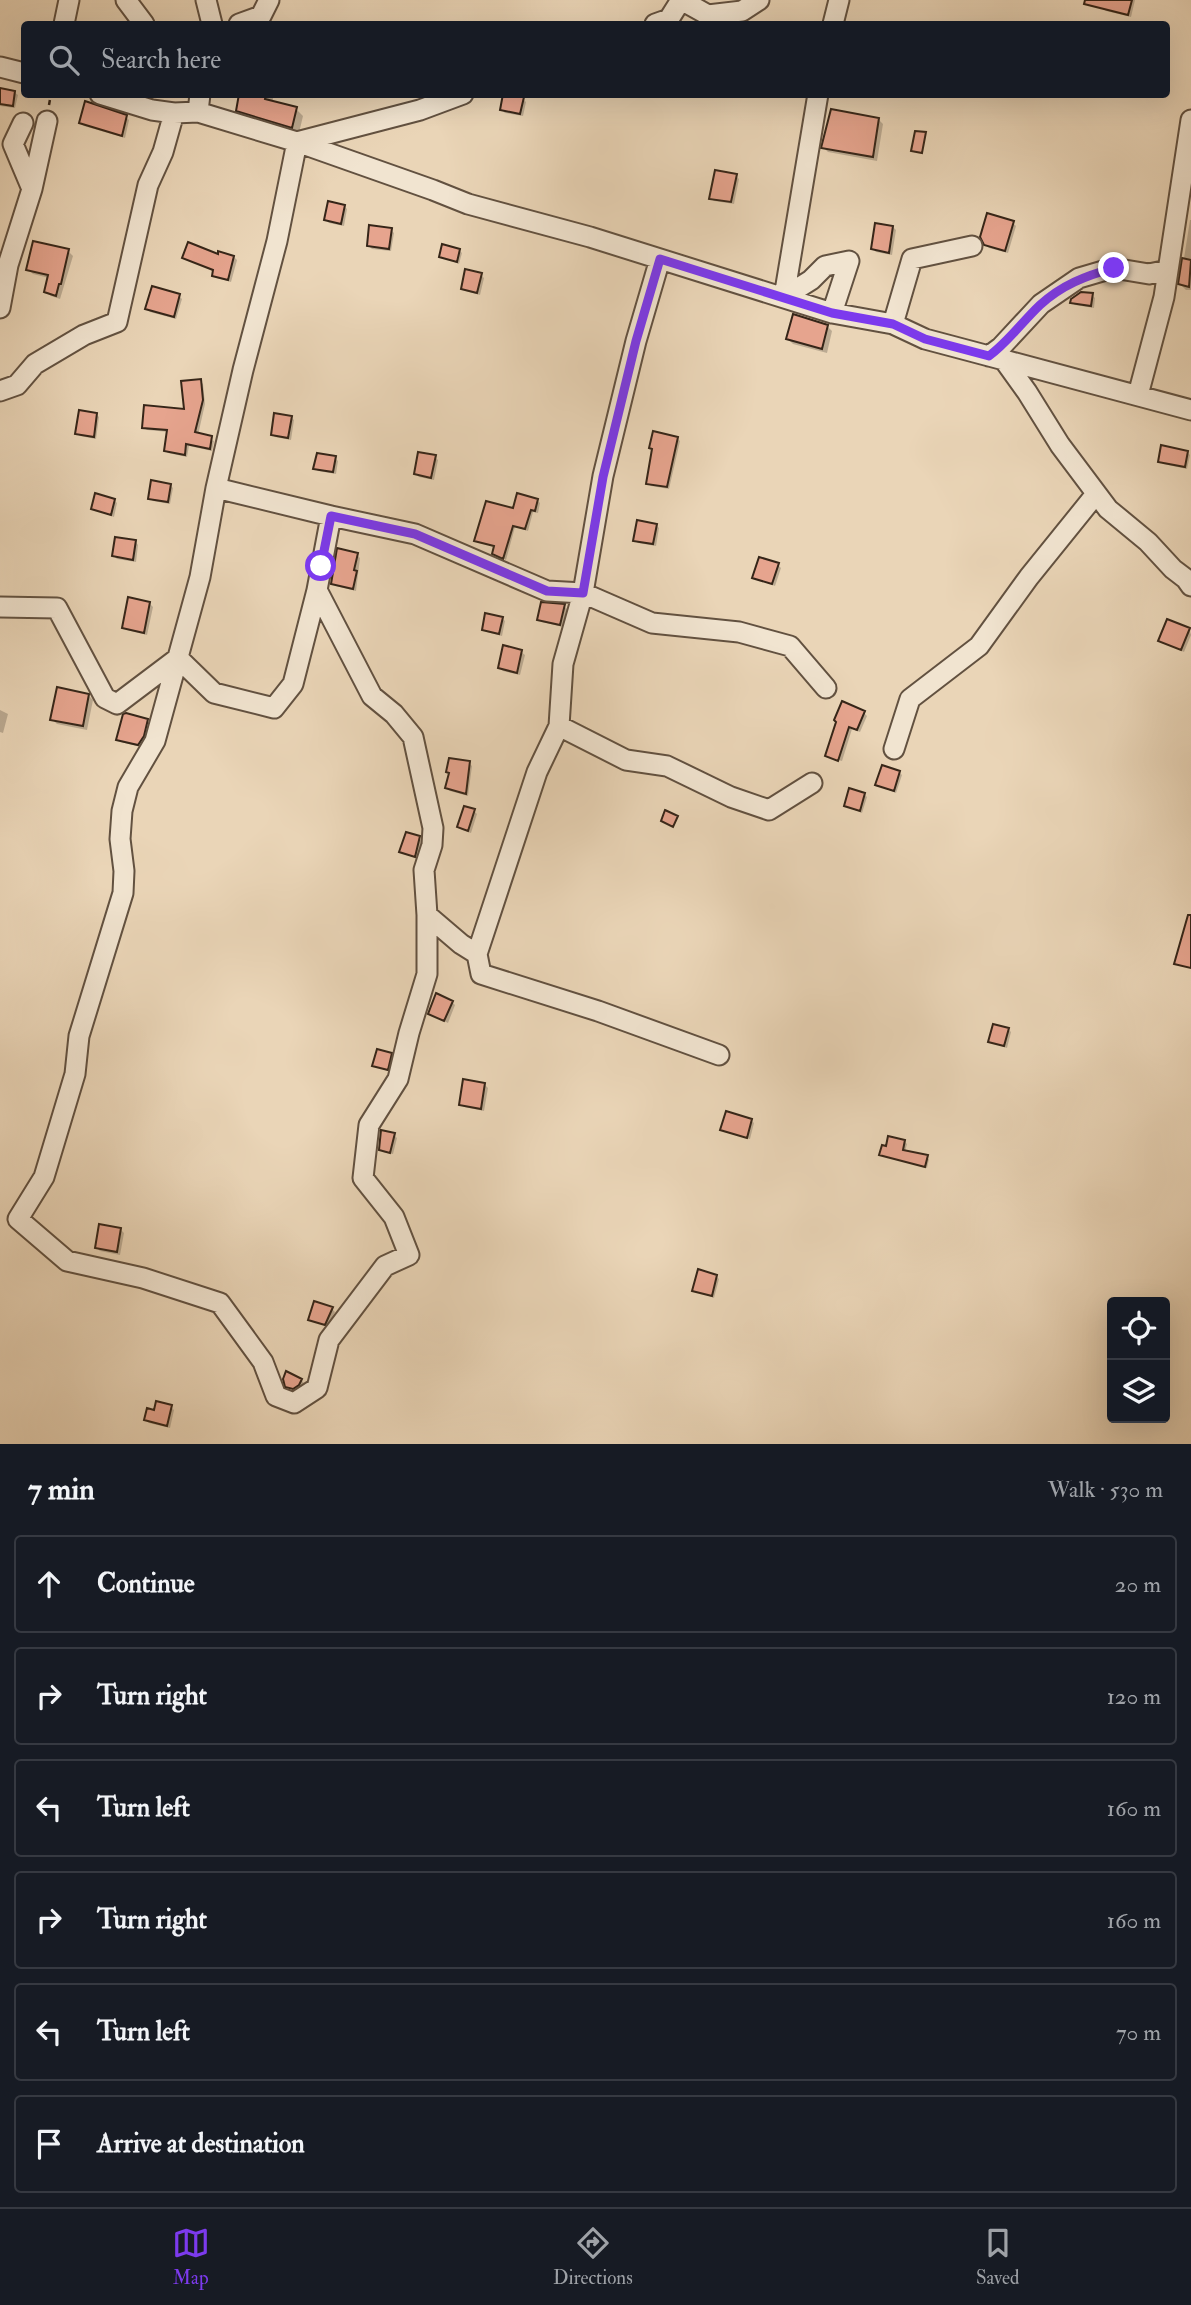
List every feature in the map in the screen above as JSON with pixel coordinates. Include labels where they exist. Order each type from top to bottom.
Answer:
[{"type":"street","points":[[65,21],[69,0]]},
{"type":"street","points":[[126,0],[142,21]]},
{"type":"street","points":[[206,0],[211,21]]},
{"type":"street","points":[[247,21],[261,16],[269,0]]},
{"type":"street","points":[[663,21],[669,19],[681,0],[708,15],[750,12]]},
{"type":"street","points":[[834,21],[839,0]]},
{"type":"street","points":[[0,67],[21,72]]},
{"type":"street","points":[[113,98],[152,110],[174,113],[199,104],[468,204],[590,237],[832,313],[893,324],[925,339],[1191,410]]},
{"type":"street","points":[[297,142],[421,110],[452,98]]},
{"type":"street","points":[[784,297],[817,98]]},
{"type":"street","points":[[0,391],[17,385],[35,365],[85,335],[117,322],[121,314],[148,185],[163,152],[174,113]]},
{"type":"street","points":[[1138,395],[1164,297],[1191,120]]},
{"type":"street","points":[[0,309],[8,265],[32,189],[47,121]]},
{"type":"street","points":[[23,123],[13,144],[32,189]]},
{"type":"street","points":[[297,142],[277,241],[216,488],[200,577],[155,741],[128,787],[122,811],[120,839],[124,871],[123,893],[79,1036],[75,1074],[44,1177],[18,1219],[67,1261],[143,1278],[220,1303],[263,1362],[276,1396],[294,1403],[317,1388],[329,1340],[385,1266],[410,1255],[394,1216],[363,1178],[369,1125],[398,1079],[426,974],[427,915],[424,870],[432,845],[433,828],[413,737],[394,714],[372,696],[317,590]]},
{"type":"street","points":[[893,324],[912,259],[972,246]]},
{"type":"street","points":[[660,259],[636,341],[603,477],[583,593],[563,664],[559,726],[537,772],[477,954],[481,974],[598,1010],[719,1055]]},
{"type":"street","points":[[784,297],[811,280],[825,266],[849,261],[832,313]]},
{"type":"street","points":[[996,358],[1001,347],[1041,304],[1079,278],[1114,268],[1149,274],[1168,270]]},
{"type":"street","points":[[996,358],[1027,391],[1060,445],[1108,509],[1148,542],[1191,586]]},
{"type":"street","points":[[216,488],[415,534],[547,591],[583,593],[652,623],[739,632],[790,646],[826,688]]},
{"type":"street","points":[[894,749],[910,699],[979,646],[1096,494]]},
{"type":"street","points":[[178,658],[214,693],[274,708],[293,684],[317,590],[331,516]]},
{"type":"street","points":[[0,607],[57,608],[105,698],[117,704],[178,658]]},
{"type":"street","points":[[559,726],[626,760],[667,766],[731,797],[769,810],[812,783]]},
{"type":"street","points":[[427,915],[477,954]]},
{"type":"building","points":[[1085,0],[1132,0],[1128,15],[1084,4]]},
{"type":"building","points":[[0,88],[15,91],[13,106],[0,104]]},
{"type":"building","points":[[238,98],[265,98],[297,107],[292,128],[236,111]]},
{"type":"building","points":[[502,98],[524,98],[520,114],[500,110]]},
{"type":"building","points":[[85,101],[127,115],[122,136],[79,123]]},
{"type":"building","points":[[831,109],[879,118],[873,157],[821,148]]},
{"type":"building","points":[[915,131],[926,132],[922,153],[911,151]]},
{"type":"building","points":[[715,170],[737,174],[731,202],[709,199]]},
{"type":"building","points":[[328,201],[345,205],[341,224],[324,220]]},
{"type":"building","points":[[987,213],[1014,221],[1005,251],[984,245],[980,237]]},
{"type":"building","points":[[875,223],[893,226],[889,253],[871,249]]},
{"type":"building","points":[[369,225],[392,228],[389,249],[367,246]]},
{"type":"building","points":[[33,241],[69,249],[56,296],[44,292],[48,275],[26,270]]},
{"type":"building","points":[[188,242],[218,254],[218,251],[234,256],[228,280],[212,276],[213,270],[182,258]]},
{"type":"building","points":[[442,244],[460,249],[457,262],[439,257]]},
{"type":"building","points":[[1182,258],[1191,260],[1189,287],[1178,284]]},
{"type":"building","points":[[465,269],[482,273],[477,293],[461,289]]},
{"type":"building","points":[[152,286],[180,294],[174,317],[145,309]]},
{"type":"building","points":[[1081,292],[1093,293],[1091,306],[1070,303],[1071,299]]},
{"type":"building","points":[[793,314],[828,325],[822,349],[786,339]]},
{"type":"building","points":[[201,379],[203,400],[195,432],[212,436],[210,449],[186,444],[185,455],[164,451],[167,430],[142,428],[144,405],[184,409],[181,381]]},
{"type":"building","points":[[79,410],[97,413],[94,437],[75,434]]},
{"type":"building","points":[[274,413],[292,416],[288,438],[271,435]]},
{"type":"building","points":[[653,431],[678,437],[667,487],[646,484]]},
{"type":"building","points":[[1161,445],[1188,451],[1185,467],[1158,462]]},
{"type":"building","points":[[418,452],[436,455],[431,478],[414,474]]},
{"type":"building","points":[[317,453],[336,456],[333,472],[313,469]]},
{"type":"building","points":[[151,480],[171,484],[168,502],[148,499]]},
{"type":"building","points":[[95,493],[115,499],[111,515],[91,509]]},
{"type":"building","points":[[517,493],[538,499],[525,529],[513,526],[503,559],[492,554],[494,546],[474,541],[486,501],[513,508]]},
{"type":"building","points":[[637,520],[657,524],[653,544],[633,541]]},
{"type":"building","points":[[115,537],[136,540],[133,560],[112,556]]},
{"type":"building","points":[[337,548],[358,553],[353,589],[331,584]]},
{"type":"building","points":[[759,557],[779,563],[772,584],[752,578]]},
{"type":"building","points":[[128,597],[150,602],[144,633],[122,628]]},
{"type":"building","points":[[541,602],[565,604],[560,625],[537,620]]},
{"type":"building","points":[[485,613],[503,617],[499,634],[482,630]]},
{"type":"building","points":[[1167,619],[1190,628],[1181,650],[1158,641]]},
{"type":"building","points":[[503,645],[522,650],[517,673],[498,668]]},
{"type":"building","points":[[57,687],[89,694],[83,726],[50,720]]},
{"type":"building","points":[[842,701],[865,711],[857,730],[849,727],[838,761],[825,756]]},
{"type":"building","points":[[123,714],[148,719],[144,736],[138,745],[116,740]]},
{"type":"building","points":[[449,758],[470,761],[466,794],[445,788]]},
{"type":"building","points":[[882,765],[900,771],[894,791],[875,785]]},
{"type":"building","points":[[849,788],[865,793],[860,811],[844,806]]},
{"type":"building","points":[[464,806],[475,809],[468,831],[457,827]]},
{"type":"building","points":[[665,810],[678,816],[673,827],[661,821]]},
{"type":"building","points":[[406,832],[420,836],[415,857],[399,852]]},
{"type":"building","points":[[1188,915],[1191,915],[1191,968],[1174,964]]},
{"type":"building","points":[[436,993],[453,1001],[444,1021],[428,1014]]},
{"type":"building","points":[[993,1024],[1009,1028],[1004,1046],[988,1042]]},
{"type":"building","points":[[377,1049],[392,1053],[388,1070],[372,1066]]},
{"type":"building","points":[[463,1079],[485,1083],[481,1109],[459,1105]]},
{"type":"building","points":[[726,1111],[752,1119],[747,1138],[720,1130]]},
{"type":"building","points":[[381,1130],[395,1133],[390,1153],[379,1150]]},
{"type":"building","points":[[888,1136],[905,1140],[903,1150],[928,1155],[925,1167],[879,1155],[882,1145],[886,1146]]},
{"type":"building","points":[[99,1224],[121,1228],[117,1252],[95,1248]]},
{"type":"building","points":[[698,1269],[717,1275],[712,1296],[692,1291]]},
{"type":"building","points":[[314,1301],[333,1307],[325,1325],[308,1320]]},
{"type":"building","points":[[286,1371],[302,1379],[293,1389],[285,1387],[283,1379]]},
{"type":"building","points":[[156,1401],[172,1405],[167,1426],[144,1420],[147,1408],[154,1410]]},
{"type":"route","points":[[321,566],[331,516],[415,534],[547,591],[583,593],[603,477],[636,341],[660,259],[832,313],[893,324],[925,339],[989,356],[1001,347],[1041,304],[1079,278],[1114,268]]}]
